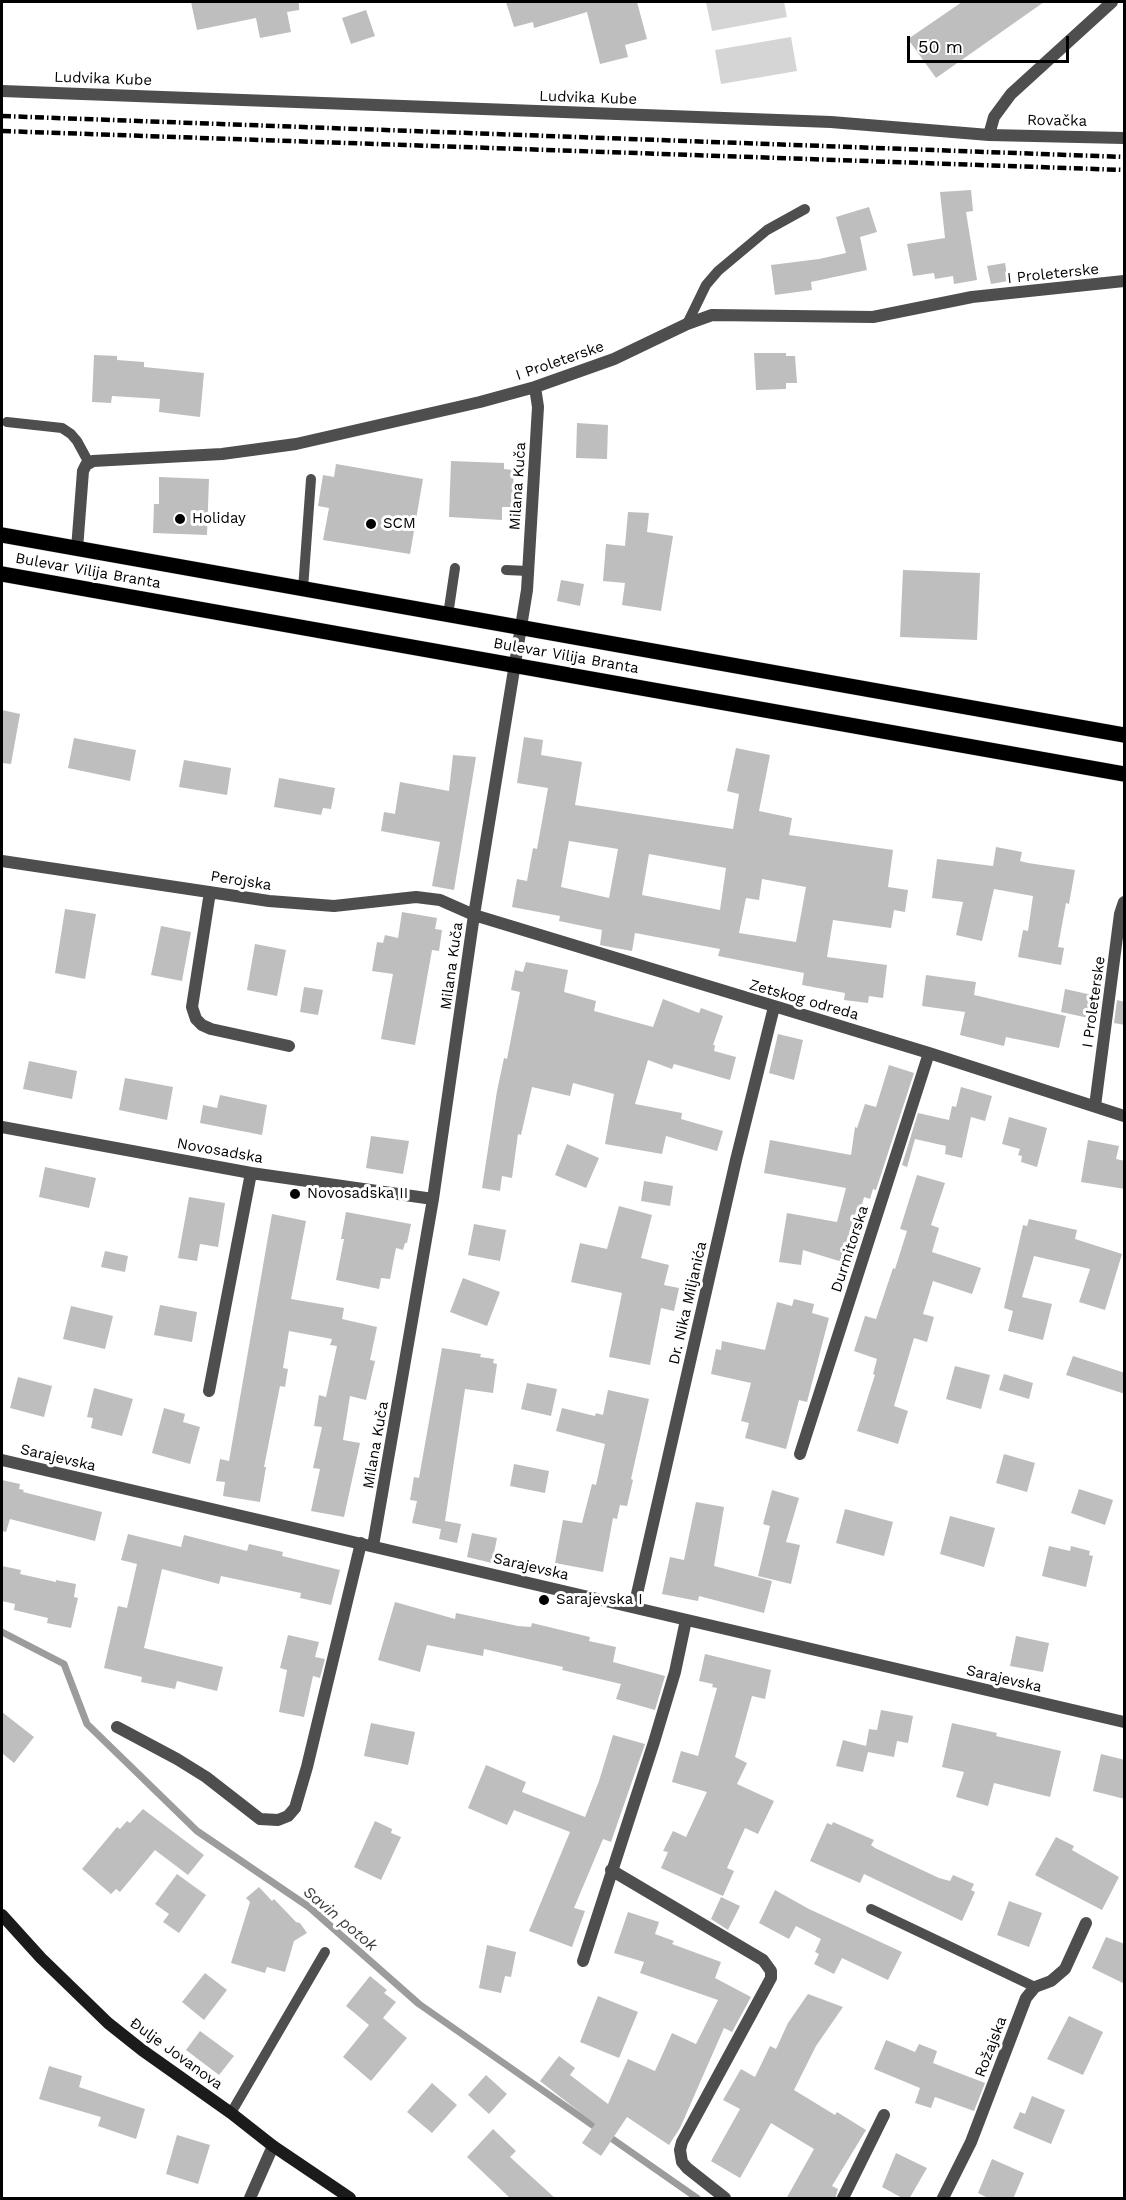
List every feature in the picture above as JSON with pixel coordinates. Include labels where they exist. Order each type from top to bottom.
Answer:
[{"type":"main road","name":"Bulevar Vilija Branta","points":[[2,535],[1125,735]]},
{"type":"main road","name":"Bulevar Vilija Branta","points":[[2,574],[1125,774]]},
{"type":"street","points":[[989,135],[994,117],[1011,94],[1112,2]]},
{"type":"street","name":"Ludvika Kube","points":[[2,91],[831,122],[989,135]]},
{"type":"street","name":"Rovačka","points":[[989,135],[1125,138]]},
{"type":"street","name":"I Proleterske","points":[[89,463],[222,454],[296,444],[535,387],[614,358],[704,317],[721,314],[873,317],[972,297],[1125,281]]},
{"type":"street","name":"Milana Kuča","points":[[117,1727],[206,1777],[260,1819],[278,1820],[288,1816],[295,1808],[367,1545],[434,1199],[474,915],[521,628],[528,571],[538,407],[535,387]]},
{"type":"street","points":[[77,549],[83,471],[89,463]]},
{"type":"street","name":"Perojska","points":[[2,861],[269,902],[334,906],[416,897],[440,900],[474,915]]},
{"type":"street","points":[[210,892],[192,1007],[196,1019],[211,1029],[289,1046]]},
{"type":"street","name":"I Proleterske","points":[[1095,1106],[1120,914],[1125,902]]},
{"type":"street","name":"Zetskog odreda","points":[[474,915],[929,1053],[1125,1116]]},
{"type":"street","name":"Dr. Nika Miljanića","points":[[634,1607],[736,1160],[774,1007]]},
{"type":"street","name":"Durmitorska","points":[[800,1454],[929,1053]]},
{"type":"street","name":"Novosadska","points":[[2,1127],[251,1173],[434,1199]]},
{"type":"street","points":[[209,1391],[251,1173]]},
{"type":"street","name":"Sarajevska","points":[[2,1460],[1125,1722]]},
{"type":"street","points":[[583,1961],[654,1742],[675,1672],[686,1620]]},
{"type":"street","points":[[611,1870],[764,1960],[771,1971],[771,1978],[682,2142],[680,2150],[682,2162],[687,2168],[725,2199]]},
{"type":"street","name":"Đulje Jovanova","points":[[2,1915],[41,1958],[108,2023],[273,2146],[350,2199]]},
{"type":"street","points":[[1035,1987],[1051,1981],[1065,1969],[1086,1923]]},
{"type":"street","name":"Rožajska","points":[[943,2199],[971,2142],[1026,1998],[1035,1987]]},
{"type":"street","points":[[843,2199],[884,2115]]},
{"type":"street","points":[[250,2199],[273,2146]]},
{"type":"lane","points":[[687,324],[706,285],[718,271],[767,230],[805,208]]},
{"type":"lane","points":[[7,422],[62,428],[77,441],[89,463]]},
{"type":"lane","points":[[303,589],[312,478]]},
{"type":"lane","points":[[448,615],[455,568]]},
{"type":"lane","points":[[506,570],[528,571]]},
{"type":"lane","points":[[872,1909],[1035,1987]]},
{"type":"lane","points":[[231,2113],[325,1952]]},
{"type":"shaded area","points":[[706,2],[784,2],[787,17],[712,31]]},
{"type":"shaded area","points":[[791,37],[797,71],[721,84],[715,50]]},
{"type":"building","points":[[191,2],[299,2],[299,10],[287,12],[291,32],[260,38],[256,18],[197,30]]},
{"type":"building","points":[[506,2],[637,2],[647,39],[625,45],[628,57],[600,64],[587,12],[534,28],[533,22],[514,27]]},
{"type":"building","points":[[962,2],[1044,2],[936,78],[908,39]]},
{"type":"building","points":[[366,10],[375,36],[351,44],[342,18]]},
{"type":"building","points":[[971,190],[973,211],[966,212],[977,280],[954,284],[953,276],[935,279],[934,273],[913,276],[907,244],[945,238],[940,192]]},
{"type":"building","points":[[869,207],[877,232],[860,237],[867,270],[811,282],[812,290],[775,295],[771,265],[846,253],[836,217]]},
{"type":"building","points":[[1005,263],[1008,281],[991,284],[987,266]]},
{"type":"building","points":[[754,353],[786,353],[786,356],[795,356],[797,383],[786,383],[786,389],[756,390]]},
{"type":"building","points":[[94,355],[117,356],[117,360],[144,362],[144,367],[204,373],[200,417],[159,412],[160,399],[112,396],[111,403],[92,402]]},
{"type":"building","points":[[577,423],[608,425],[607,459],[576,458]]},
{"type":"building","points":[[451,461],[504,463],[504,469],[514,470],[512,507],[502,507],[502,520],[449,517]]},
{"type":"building","name":"SCM","points":[[336,464],[423,479],[410,554],[323,540],[329,508],[318,506],[323,475],[334,477]]},
{"type":"building","name":"Holiday","points":[[159,477],[209,479],[207,535],[153,533],[154,504],[159,504]]},
{"type":"building","points":[[628,512],[649,513],[647,532],[673,536],[661,611],[622,605],[625,583],[603,581],[606,544],[625,546]]},
{"type":"building","points":[[903,570],[980,573],[977,640],[900,637]]},
{"type":"building","points":[[561,580],[584,584],[580,606],[557,601]]},
{"type":"building","points":[[2,710],[20,714],[11,764],[2,763]]},
{"type":"building","points":[[524,737],[543,740],[541,755],[582,762],[575,805],[733,829],[739,794],[727,791],[736,748],[770,755],[759,811],[792,818],[789,835],[893,850],[888,887],[908,890],[905,912],[894,910],[891,928],[833,920],[827,957],[887,965],[883,998],[869,996],[868,1003],[844,1000],[845,993],[802,985],[804,973],[718,956],[720,949],[635,933],[632,951],[600,945],[602,930],[559,921],[560,916],[512,907],[517,879],[527,881],[533,848],[537,849],[548,788],[517,783]],"holes":[[[569,841],[618,849],[609,898],[561,887]],[[649,854],[726,868],[720,910],[642,895]],[[762,879],[806,887],[796,942],[739,933],[746,898],[759,900]]]},
{"type":"building","points":[[74,738],[136,750],[130,781],[68,768]]},
{"type":"building","points":[[453,755],[476,757],[454,890],[432,886],[440,842],[381,831],[384,812],[395,814],[400,782],[449,791]]},
{"type":"building","points":[[184,760],[231,768],[227,795],[179,787]]},
{"type":"building","points":[[279,778],[335,788],[331,809],[323,808],[321,815],[274,807]]},
{"type":"building","points":[[996,847],[1022,852],[1020,861],[1075,870],[1058,947],[1064,948],[1061,965],[1018,957],[1023,930],[1028,931],[1033,896],[994,889],[982,941],[956,935],[963,902],[932,898],[937,859],[993,866]]},
{"type":"building","points":[[65,909],[96,914],[85,979],[55,973]]},
{"type":"building","points":[[402,912],[437,918],[435,929],[442,930],[439,951],[432,950],[415,1045],[381,1039],[393,974],[372,971],[377,942],[383,943],[385,935],[398,938]]},
{"type":"building","points":[[161,926],[191,932],[182,981],[151,975]]},
{"type":"building","points":[[255,944],[286,950],[277,996],[247,990]]},
{"type":"building","points":[[526,962],[568,970],[564,992],[596,1001],[594,1011],[653,1027],[663,999],[699,1013],[701,1008],[723,1016],[713,1045],[715,1045],[714,1051],[736,1057],[730,1080],[674,1064],[672,1069],[648,1060],[635,1104],[682,1113],[681,1119],[723,1131],[717,1151],[666,1136],[662,1154],[605,1144],[614,1094],[573,1083],[570,1096],[532,1087],[521,1135],[518,1134],[512,1178],[502,1176],[500,1191],[482,1188],[497,1091],[504,1058],[507,1059],[520,992],[511,990],[515,970],[523,972]]},
{"type":"building","points":[[926,975],[976,982],[974,995],[1066,1016],[1059,1048],[1006,1037],[1004,1046],[960,1035],[965,1012],[922,1006]]},
{"type":"building","points":[[304,987],[323,990],[318,1015],[300,1012]]},
{"type":"building","points":[[1065,989],[1101,997],[1098,1020],[1061,1012]]},
{"type":"building","points":[[1117,1000],[1125,1002],[1125,1025],[1114,1023]]},
{"type":"building","points":[[778,1034],[803,1040],[794,1080],[769,1073]]},
{"type":"building","points":[[29,1061],[77,1071],[72,1099],[23,1089]]},
{"type":"building","points":[[889,1065],[914,1073],[876,1190],[873,1189],[870,1199],[864,1197],[855,1232],[862,1235],[852,1265],[803,1250],[801,1265],[779,1262],[787,1213],[837,1222],[846,1188],[764,1173],[770,1140],[851,1155],[855,1127],[857,1128],[865,1104],[876,1107]]},
{"type":"building","points":[[125,1078],[173,1087],[167,1120],[119,1110]]},
{"type":"building","points":[[961,1087],[992,1096],[985,1121],[971,1117],[962,1158],[945,1154],[946,1146],[915,1139],[907,1167],[902,1165],[918,1113],[949,1120],[952,1106],[956,1107]]},
{"type":"building","points":[[220,1095],[267,1105],[262,1135],[200,1123],[203,1105],[217,1108]]},
{"type":"building","points":[[1009,1117],[1047,1128],[1037,1167],[1021,1162],[1022,1156],[1018,1155],[1020,1149],[1002,1144]]},
{"type":"building","points":[[371,1136],[409,1141],[403,1174],[366,1168]]},
{"type":"building","points":[[1088,1140],[1119,1146],[1116,1159],[1125,1161],[1125,1189],[1081,1182]]},
{"type":"building","points":[[567,1144],[599,1158],[586,1188],[555,1175]]},
{"type":"building","points":[[45,1167],[96,1178],[89,1208],[39,1197]]},
{"type":"building","points":[[917,1175],[945,1183],[931,1225],[939,1228],[932,1252],[981,1268],[972,1294],[933,1281],[923,1314],[934,1317],[927,1342],[914,1338],[894,1406],[908,1411],[898,1444],[857,1431],[875,1375],[873,1374],[877,1359],[854,1351],[865,1316],[876,1319],[893,1268],[895,1269],[907,1231],[900,1229]]},
{"type":"building","points":[[644,1181],[673,1186],[670,1206],[641,1201]]},
{"type":"building","points":[[189,1197],[225,1203],[218,1247],[200,1244],[197,1261],[178,1258]]},
{"type":"building","points":[[619,1206],[652,1215],[641,1258],[669,1265],[664,1285],[679,1288],[674,1311],[661,1308],[650,1365],[609,1357],[622,1293],[571,1282],[580,1243],[607,1249]]},
{"type":"building","points":[[346,1212],[411,1224],[403,1250],[396,1248],[390,1279],[381,1278],[379,1289],[336,1280],[344,1239],[341,1239]]},
{"type":"building","points":[[272,1214],[306,1221],[291,1299],[344,1308],[342,1319],[377,1327],[370,1360],[375,1361],[366,1400],[350,1396],[343,1440],[360,1443],[344,1517],[311,1511],[320,1469],[313,1468],[322,1427],[314,1426],[319,1395],[326,1397],[337,1346],[330,1345],[332,1339],[289,1331],[283,1368],[288,1369],[285,1387],[280,1386],[264,1467],[266,1467],[260,1502],[223,1496],[225,1482],[216,1481],[220,1459],[229,1461]]},
{"type":"building","points":[[1029,1219],[1077,1230],[1075,1239],[1122,1254],[1105,1310],[1079,1302],[1090,1269],[1034,1256],[1022,1297],[1052,1304],[1043,1340],[1008,1331],[1013,1311],[1004,1308],[1023,1225],[1027,1226]]},
{"type":"building","points":[[474,1224],[506,1230],[500,1261],[468,1255]]},
{"type":"building","points":[[105,1251],[128,1256],[125,1272],[101,1267]]},
{"type":"building","points":[[463,1278],[500,1292],[487,1326],[450,1312]]},
{"type":"building","points":[[794,1299],[814,1304],[812,1313],[829,1318],[807,1402],[799,1400],[786,1449],[745,1438],[749,1423],[741,1421],[751,1383],[711,1374],[716,1349],[721,1350],[722,1341],[765,1350],[777,1302],[792,1306]]},
{"type":"building","points":[[160,1305],[197,1312],[192,1342],[154,1335]]},
{"type":"building","points":[[71,1306],[113,1316],[105,1349],[63,1339]]},
{"type":"building","points":[[442,1348],[481,1354],[480,1357],[494,1359],[493,1363],[497,1364],[493,1393],[465,1389],[445,1521],[461,1524],[457,1543],[439,1539],[441,1529],[412,1523],[417,1501],[410,1500],[414,1477],[419,1478]]},
{"type":"building","points":[[1073,1356],[1125,1373],[1125,1394],[1066,1375]]},
{"type":"building","points":[[955,1366],[990,1375],[981,1409],[946,1399]]},
{"type":"building","points":[[1004,1374],[1033,1383],[1029,1399],[999,1390]]},
{"type":"building","points":[[18,1377],[52,1386],[44,1417],[10,1408]]},
{"type":"building","points":[[527,1383],[557,1389],[551,1416],[521,1409]]},
{"type":"building","points":[[94,1388],[133,1399],[122,1436],[91,1428],[93,1418],[87,1417]]},
{"type":"building","points":[[608,1390],[649,1399],[627,1506],[620,1505],[617,1519],[613,1518],[603,1572],[555,1563],[563,1520],[582,1523],[592,1484],[596,1485],[605,1444],[556,1431],[562,1408],[595,1416],[596,1413],[603,1415]]},
{"type":"building","points":[[164,1408],[185,1414],[183,1422],[200,1427],[190,1464],[152,1453]]},
{"type":"building","points":[[1004,1454],[1035,1463],[1027,1492],[996,1483]]},
{"type":"building","points":[[514,1464],[549,1471],[545,1493],[510,1486]]},
{"type":"building","points":[[2,1480],[20,1484],[19,1489],[24,1490],[23,1492],[102,1512],[95,1541],[10,1519],[6,1532],[2,1531]]},
{"type":"building","points":[[1079,1489],[1113,1500],[1105,1525],[1071,1513]]},
{"type":"building","points":[[772,1490],[799,1498],[786,1542],[800,1545],[791,1584],[758,1576],[770,1526],[763,1524]]},
{"type":"building","points":[[696,1502],[724,1507],[714,1566],[772,1581],[764,1613],[699,1596],[698,1601],[662,1594],[670,1557],[684,1560]]},
{"type":"building","points":[[845,1509],[893,1522],[884,1556],[836,1543]]},
{"type":"building","points":[[950,1516],[995,1528],[984,1567],[940,1554]]},
{"type":"building","points":[[472,1533],[497,1538],[492,1563],[467,1557]]},
{"type":"building","points":[[128,1534],[181,1547],[184,1535],[247,1551],[249,1544],[283,1552],[282,1556],[340,1570],[331,1605],[300,1598],[301,1593],[221,1576],[219,1584],[162,1569],[144,1648],[223,1667],[217,1691],[177,1681],[175,1689],[141,1682],[142,1677],[104,1668],[118,1606],[127,1608],[137,1564],[121,1560]]},
{"type":"building","points":[[1049,1546],[1070,1551],[1071,1546],[1090,1551],[1089,1555],[1093,1556],[1086,1587],[1042,1576]]},
{"type":"building","points":[[2,1566],[21,1570],[20,1574],[76,1584],[74,1597],[78,1598],[71,1628],[47,1623],[48,1618],[14,1610],[15,1604],[2,1601]]},
{"type":"building","points":[[395,1602],[455,1619],[456,1613],[518,1626],[531,1627],[532,1623],[590,1637],[589,1641],[616,1647],[613,1662],[665,1676],[655,1710],[616,1699],[621,1684],[562,1670],[563,1667],[484,1649],[483,1656],[427,1645],[420,1672],[378,1660]]},
{"type":"building","points":[[288,1635],[319,1642],[315,1657],[325,1659],[320,1678],[313,1676],[304,1717],[279,1712],[287,1670],[280,1668]]},
{"type":"building","points":[[1016,1636],[1049,1643],[1043,1672],[1010,1666]]},
{"type":"building","points":[[705,1654],[771,1670],[765,1699],[752,1696],[735,1757],[747,1763],[737,1784],[774,1801],[758,1834],[745,1828],[727,1868],[734,1871],[723,1896],[661,1868],[668,1852],[663,1851],[673,1831],[686,1837],[707,1792],[672,1782],[681,1751],[698,1756],[717,1688],[712,1687],[713,1684],[699,1681]]},
{"type":"building","points":[[881,1710],[913,1716],[908,1743],[897,1741],[894,1757],[868,1752],[863,1772],[836,1766],[843,1740],[866,1746],[869,1729],[877,1730]]},
{"type":"building","points":[[2,1712],[34,1737],[14,1763],[2,1753]]},
{"type":"building","points":[[371,1723],[415,1732],[408,1765],[364,1756]]},
{"type":"building","points":[[952,1723],[1061,1751],[1050,1797],[994,1783],[988,1806],[956,1797],[964,1772],[942,1767]]},
{"type":"building","points":[[613,1735],[645,1744],[611,1842],[603,1839],[574,1908],[585,1911],[572,1947],[529,1931],[570,1832],[514,1810],[507,1825],[468,1808],[486,1765],[526,1782],[522,1792],[585,1817]]},
{"type":"building","points":[[1101,1754],[1125,1760],[1125,1799],[1093,1791]]},
{"type":"building","points":[[143,1809],[204,1855],[188,1875],[155,1850],[120,1892],[116,1889],[111,1894],[82,1869],[117,1827],[120,1829],[127,1821],[130,1823]]},
{"type":"building","points":[[375,1821],[392,1829],[391,1833],[401,1837],[381,1880],[354,1867]]},
{"type":"building","points":[[833,1822],[874,1840],[871,1845],[875,1848],[939,1878],[950,1881],[953,1875],[974,1884],[971,1890],[975,1892],[962,1921],[864,1874],[860,1883],[810,1861],[827,1823],[832,1825]]},
{"type":"building","points":[[1056,1837],[1074,1846],[1072,1850],[1119,1877],[1102,1910],[1035,1875]]},
{"type":"building","points":[[177,1874],[206,1895],[179,1933],[163,1922],[169,1914],[155,1904]]},
{"type":"building","points":[[259,1887],[272,1901],[274,1899],[296,1922],[300,1923],[307,1933],[294,1941],[285,1972],[267,1967],[265,1973],[231,1963],[250,1902],[246,1898]]},
{"type":"building","points":[[775,1890],[809,1909],[902,1952],[888,1980],[842,1958],[834,1974],[814,1964],[819,1954],[815,1952],[821,1939],[796,1926],[789,1939],[759,1923]]},
{"type":"building","points":[[721,1897],[740,1906],[728,1930],[711,1919]]},
{"type":"building","points":[[1009,1901],[1042,1913],[1029,1947],[997,1935]]},
{"type":"building","points":[[628,1912],[659,1922],[655,1934],[674,1941],[672,1944],[721,1962],[715,1978],[751,1997],[732,2032],[724,2028],[680,2128],[669,2145],[627,2117],[601,2156],[582,2143],[595,2124],[540,2081],[559,2056],[575,2068],[570,2075],[608,2104],[628,2059],[655,2071],[672,2033],[696,2044],[718,2000],[640,1973],[644,1962],[614,1953]]},
{"type":"building","points":[[1106,1937],[1125,1944],[1125,1984],[1092,1968]]},
{"type":"building","points":[[487,1945],[516,1952],[511,1977],[505,1976],[501,1993],[479,1988]]},
{"type":"building","points":[[205,1973],[227,1990],[204,2020],[182,2002]]},
{"type":"building","points":[[370,1976],[387,1990],[384,1993],[396,2002],[383,2018],[407,2038],[371,2081],[343,2057],[369,2025],[346,2006]]},
{"type":"building","points":[[808,1994],[843,2007],[816,2046],[794,2090],[835,2115],[837,2112],[866,2130],[832,2186],[838,2189],[835,2199],[786,2199],[814,2149],[771,2123],[740,2178],[711,2161],[740,2109],[723,2100],[741,2069],[755,2077],[770,2046],[776,2049],[788,2023]]},
{"type":"building","points":[[598,1996],[638,2012],[619,2058],[580,2042]]},
{"type":"building","points":[[1069,2016],[1103,2032],[1083,2075],[1047,2059]]},
{"type":"building","points":[[200,2031],[234,2056],[219,2075],[186,2050]]},
{"type":"building","points":[[886,2040],[915,2052],[919,2044],[937,2051],[933,2063],[985,2083],[974,2111],[935,2097],[931,2108],[915,2103],[920,2088],[874,2069]]},
{"type":"building","points":[[49,2066],[82,2076],[79,2087],[145,2109],[136,2139],[98,2126],[101,2117],[39,2099]]},
{"type":"building","points":[[486,2075],[507,2094],[489,2114],[468,2095]]},
{"type":"building","points":[[432,2083],[457,2105],[432,2133],[407,2112]]},
{"type":"building","points":[[1032,2096],[1065,2110],[1051,2144],[1013,2128],[1020,2112],[1025,2114]]},
{"type":"building","points":[[493,2129],[516,2151],[510,2157],[556,2199],[511,2199],[467,2157]]},
{"type":"building","points":[[177,2135],[210,2145],[198,2184],[166,2174]]},
{"type":"building","points":[[896,2153],[927,2168],[909,2199],[904,2199],[882,2187]]},
{"type":"building","points":[[992,2159],[1024,2173],[1013,2199],[990,2199],[978,2193]]},
{"type":"waterway","name":"Savin potok","points":[[2,1632],[64,1664],[87,1724],[197,1831],[309,1907],[419,2004],[697,2198]]},
{"type":"railway","points":[[2,116],[1124,157]]},
{"type":"railway","points":[[2,131],[1124,170]]},
{"type":"place","name":"Holiday","points":[[180,519]]},
{"type":"place","name":"SCM","points":[[371,524]]},
{"type":"place","name":"Novosadska II","points":[[295,1194]]},
{"type":"place","name":"Sarajevska I","points":[[544,1600]]}]
